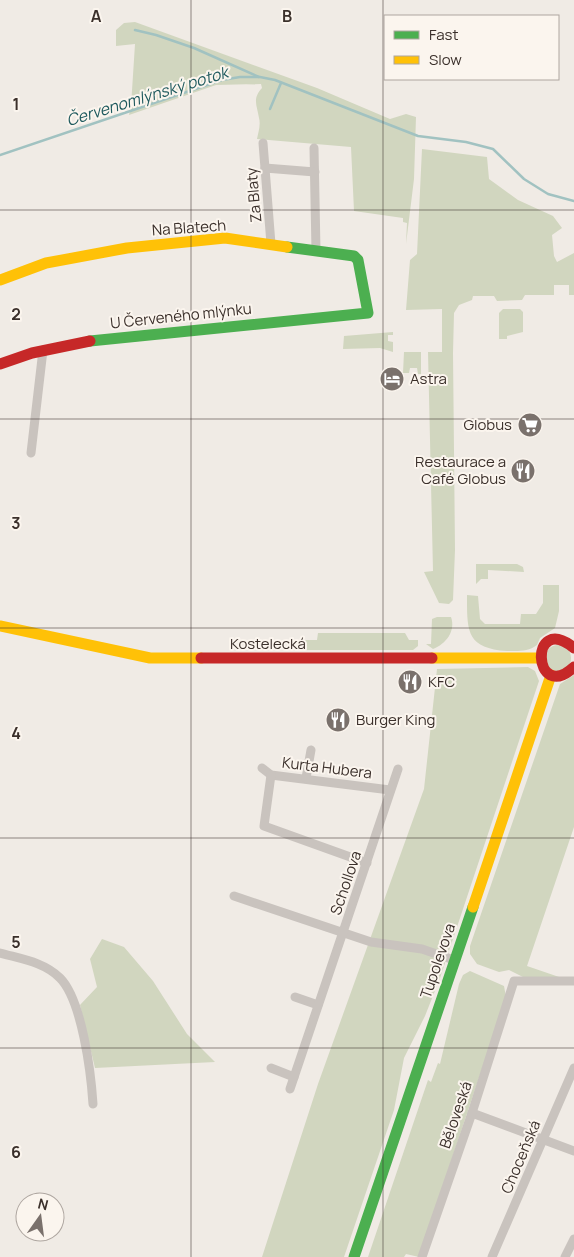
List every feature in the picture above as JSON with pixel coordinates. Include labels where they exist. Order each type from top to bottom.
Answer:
[{"type":"main road","name":"Na Blatech","points":[[0,280],[46,263],[127,248],[225,238],[354,256],[358,260],[368,312]]},
{"type":"main road","name":"U Červeného mlýnku","points":[[0,364],[43,350],[103,339],[368,312]]},
{"type":"main road","name":"Kostelecká","points":[[0,626],[150,658],[539,658]]},
{"type":"main road","points":[[574,648],[564,640],[551,640],[543,646],[539,658],[543,669],[551,675],[562,676],[574,666]]},
{"type":"main road","name":"Tupolevova","points":[[354,1257],[551,675]]},
{"type":"street","name":"Za Blaty","points":[[263,143],[272,244]]},
{"type":"street","points":[[314,148],[316,251]]},
{"type":"street","points":[[266,168],[315,172]]},
{"type":"street","points":[[31,453],[43,350]]},
{"type":"street","points":[[306,778],[311,750]]},
{"type":"street","points":[[262,768],[271,775]]},
{"type":"street","name":"Schollova","points":[[290,1089],[398,769]]},
{"type":"street","name":"Kurta Hubera","points":[[367,864],[264,826],[271,775],[390,790]]},
{"type":"street","points":[[234,896],[343,934],[371,942],[422,949],[454,960]]},
{"type":"street","points":[[0,953],[30,961],[48,969],[66,985],[77,1013],[90,1068],[93,1104]]},
{"type":"street","name":"Běloveská","points":[[422,1257],[472,1113],[514,982],[574,981]]},
{"type":"street","points":[[295,998],[318,1005]]},
{"type":"street","points":[[271,1068],[294,1077]]},
{"type":"street","name":"Choceňská","points":[[492,1257],[574,1068]]},
{"type":"street","points":[[472,1113],[574,1150]]},
{"type":"street","points":[[565,1257],[574,1239]]},
{"type":"green space","points":[[135,22],[317,88],[390,119],[406,114],[416,117],[414,179],[406,244],[407,223],[403,222],[403,218],[354,211],[351,147],[257,139],[260,123],[256,99],[262,88],[261,84],[216,85],[129,115],[135,44],[116,46],[116,30],[124,23]]},
{"type":"green space","points":[[422,149],[487,157],[489,179],[518,200],[553,216],[562,228],[552,235],[554,256],[557,262],[574,253],[574,295],[569,295],[569,285],[554,285],[554,295],[525,295],[522,300],[497,301],[494,296],[473,296],[472,300],[459,305],[454,313],[455,550],[453,600],[449,604],[439,603],[424,572],[433,571],[428,352],[442,352],[442,309],[406,310],[410,260],[417,254]]},
{"type":"green space","points":[[503,309],[520,309],[523,312],[523,332],[507,336],[507,339],[499,339],[499,313]]},
{"type":"green space","points":[[393,332],[393,335],[388,335],[388,341],[393,342],[393,352],[380,348],[343,349],[344,336]]},
{"type":"green space","points":[[404,352],[421,352],[421,374],[418,374],[417,368],[410,368],[409,373],[403,373]]},
{"type":"green space","points":[[476,564],[517,564],[523,567],[524,572],[488,570],[488,579],[481,579],[476,584]]},
{"type":"green space","points":[[543,585],[559,585],[559,611],[555,628],[540,638],[537,645],[527,650],[507,651],[483,646],[476,641],[469,628],[467,619],[467,595],[478,596],[480,619],[485,624],[520,624],[521,614],[536,614],[543,603]]},
{"type":"green space","points":[[451,617],[452,627],[446,640],[433,649],[426,644],[431,644],[432,619]]},
{"type":"green space","points":[[318,633],[405,633],[409,640],[418,640],[418,646],[413,650],[303,650],[304,640],[317,640]]},
{"type":"green space","points":[[558,645],[567,649],[571,658],[567,667],[558,671],[549,667],[545,658],[549,649]]},
{"type":"green space","points":[[528,667],[535,671],[539,681],[440,978],[425,1016],[404,1058],[394,1110],[344,1257],[262,1257],[318,1084],[424,789],[437,669]]},
{"type":"green space","points":[[574,675],[574,827],[527,966],[562,978],[525,978],[509,970],[499,972],[477,964],[470,954],[470,946],[560,684]]},
{"type":"green space","points":[[102,939],[124,947],[153,981],[187,1034],[215,1062],[95,1068],[80,1005],[97,987],[90,959]]},
{"type":"green space","points":[[470,971],[504,986],[506,997],[419,1257],[406,1254],[404,1257],[368,1257],[428,1080],[431,1082],[438,1063],[440,1064],[459,984],[463,975]]},
{"type":"waterway","points":[[135,30],[194,48],[259,77]]},
{"type":"waterway","name":"Červenomlýnský potok","points":[[0,155],[222,80],[240,77],[260,77],[275,80],[418,136],[466,142],[493,149],[524,179],[548,194],[574,201]]},
{"type":"waterway","points":[[270,109],[281,83]]},
{"type":"traffic: fast","points":[[90,341],[368,313],[358,260],[354,256],[287,247]]},
{"type":"traffic: fast","points":[[354,1257],[473,907]]},
{"type":"traffic: slow","points":[[0,280],[46,263],[127,248],[225,238],[287,247]]},
{"type":"traffic: slow","points":[[0,626],[150,658],[201,658]]},
{"type":"traffic: slow","points":[[432,658],[539,658]]},
{"type":"traffic: slow","points":[[473,907],[551,675]]},
{"type":"traffic: jam","points":[[0,364],[32,353],[90,341]]},
{"type":"traffic: jam","points":[[574,648],[559,640],[549,641],[543,648],[541,658],[544,668],[550,675],[560,676],[574,667]]},
{"type":"traffic: jam","points":[[201,658],[432,658]]},
{"type":"place","name":"Astra","points":[[392,379]]},
{"type":"place","name":"Globus","points":[[530,425]]},
{"type":"place","name":"Restaurace a Café Globus","points":[[523,471]]},
{"type":"place","name":"KFC","points":[[410,682]]},
{"type":"place","name":"Burger King","points":[[338,720]]}]
